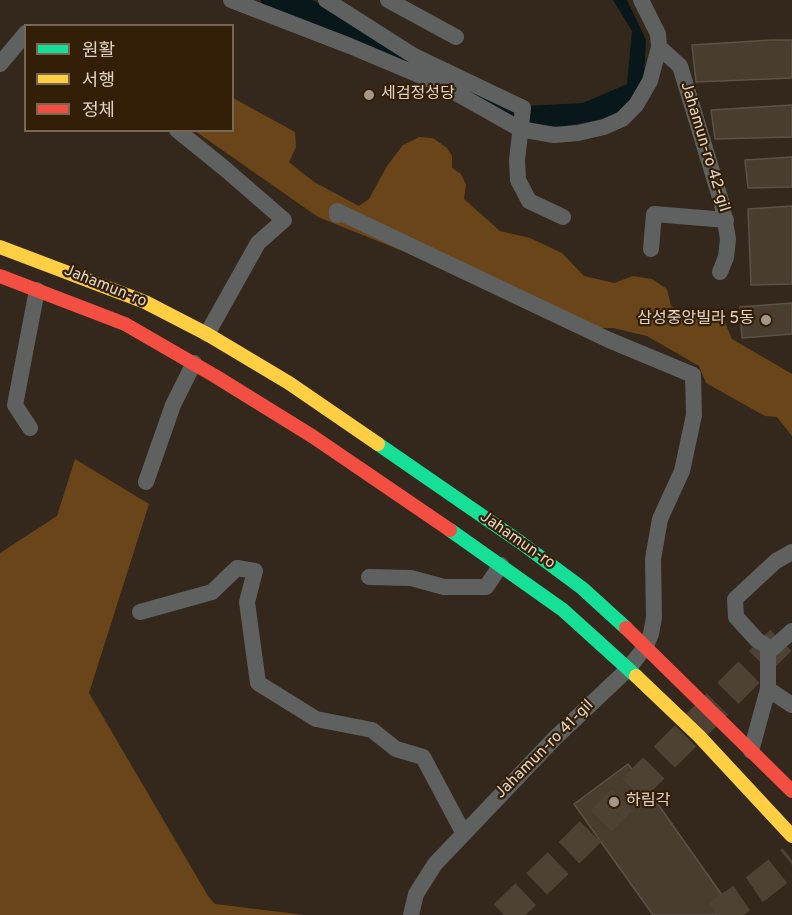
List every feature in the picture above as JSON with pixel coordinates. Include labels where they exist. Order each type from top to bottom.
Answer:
[{"type":"main road","name":"Jahamun-ro","points":[[0,247],[145,302],[207,334],[288,383],[520,542],[582,588],[646,646],[792,791]]},
{"type":"main road","name":"Jahamun-ro","points":[[0,276],[125,324],[194,363],[312,436],[501,564],[563,610],[628,669],[706,744],[792,836]]},
{"type":"street","points":[[231,0],[440,84],[520,129],[546,134],[578,133],[604,127],[622,119],[636,105],[650,81],[659,47],[658,34],[643,1]]},
{"type":"street","points":[[388,0],[456,37]]},
{"type":"street","points":[[330,3],[414,56],[523,108],[517,160],[518,180],[529,201],[563,217]]},
{"type":"street","points":[[0,64],[24,35]]},
{"type":"street","name":"Jahamun-ro 42-gil","points":[[659,47],[680,66],[723,204],[728,239],[726,257],[720,272]]},
{"type":"street","points":[[179,132],[284,220],[258,243],[207,334]]},
{"type":"street","points":[[337,215],[337,211],[609,340],[693,375],[694,415],[682,471],[660,519],[653,559],[654,617],[646,646]]},
{"type":"street","name":"Jahamun-ro 42-gil","points":[[651,249],[654,214],[726,220]]},
{"type":"street","points":[[30,428],[15,405],[37,290]]},
{"type":"street","points":[[146,482],[173,405],[194,363]]},
{"type":"street","points":[[792,552],[776,561],[735,600],[736,617],[757,640],[768,647],[772,649],[792,631]]},
{"type":"street","name":"Jahamun-ro","points":[[369,577],[411,578],[444,587],[486,587],[501,564]]},
{"type":"street","points":[[140,612],[212,592],[237,568],[255,571],[247,602],[258,683],[316,719],[372,730],[396,748],[423,757],[464,834]]},
{"type":"street","name":"Jahamun-ro 41-gil","points":[[411,915],[416,894],[435,864],[555,738],[628,669],[646,646]]},
{"type":"street","points":[[751,751],[768,689],[768,647]]},
{"type":"street","points":[[768,689],[792,705]]},
{"type":"shaded area","points":[[267,0],[312,0],[527,106],[583,103],[627,84],[632,31],[613,0],[627,0],[646,40],[644,77],[630,106],[609,118],[560,127],[523,123],[382,47],[362,30],[325,27]]},
{"type":"shaded area","points":[[234,99],[295,132],[296,147],[289,162],[314,182],[359,206],[369,199],[387,166],[403,145],[419,137],[433,138],[447,148],[452,156],[452,168],[461,174],[466,185],[464,199],[500,231],[530,238],[562,253],[584,276],[614,283],[633,276],[652,279],[667,289],[671,306],[691,315],[720,311],[732,339],[792,374],[792,436],[777,417],[765,416],[706,383],[699,366],[647,336],[613,328],[593,328],[318,217],[196,132],[234,132]]},
{"type":"shaded area","points":[[75,459],[149,504],[89,693],[208,896],[215,904],[305,915],[0,915],[0,553],[57,516]]},
{"type":"building","points":[[792,40],[792,78],[696,82],[692,45]]},
{"type":"building","points":[[792,105],[792,137],[715,139],[711,110]]},
{"type":"building","points":[[792,157],[792,187],[748,188],[745,160]]},
{"type":"building","points":[[792,206],[792,284],[751,285],[748,209]]},
{"type":"building","name":"삼성중앙빌라 5동","points":[[792,303],[792,334],[742,338],[740,307]]},
{"type":"building","points":[[628,764],[736,915],[653,915],[574,804]]},
{"type":"waterway","points":[[273,0],[336,27],[429,72]]},
{"type":"tunnel","points":[[504,915],[788,633]]},
{"type":"tunnel","points":[[717,915],[792,860]]},
{"type":"traffic: fast","points":[[378,444],[520,542],[582,588],[626,628]]},
{"type":"traffic: fast","points":[[450,530],[563,610],[636,676]]},
{"type":"traffic: slow","points":[[0,247],[145,302],[207,334],[289,383],[378,444]]},
{"type":"traffic: slow","points":[[636,676],[699,736],[792,836]]},
{"type":"traffic: jam","points":[[0,276],[125,324],[312,436],[450,530]]},
{"type":"traffic: jam","points":[[626,628],[792,791]]},
{"type":"place","name":"세검정성당","points":[[369,95]]},
{"type":"place","name":"삼성중앙빌라 5동","points":[[766,320]]},
{"type":"place","name":"하림각","points":[[614,802]]}]
